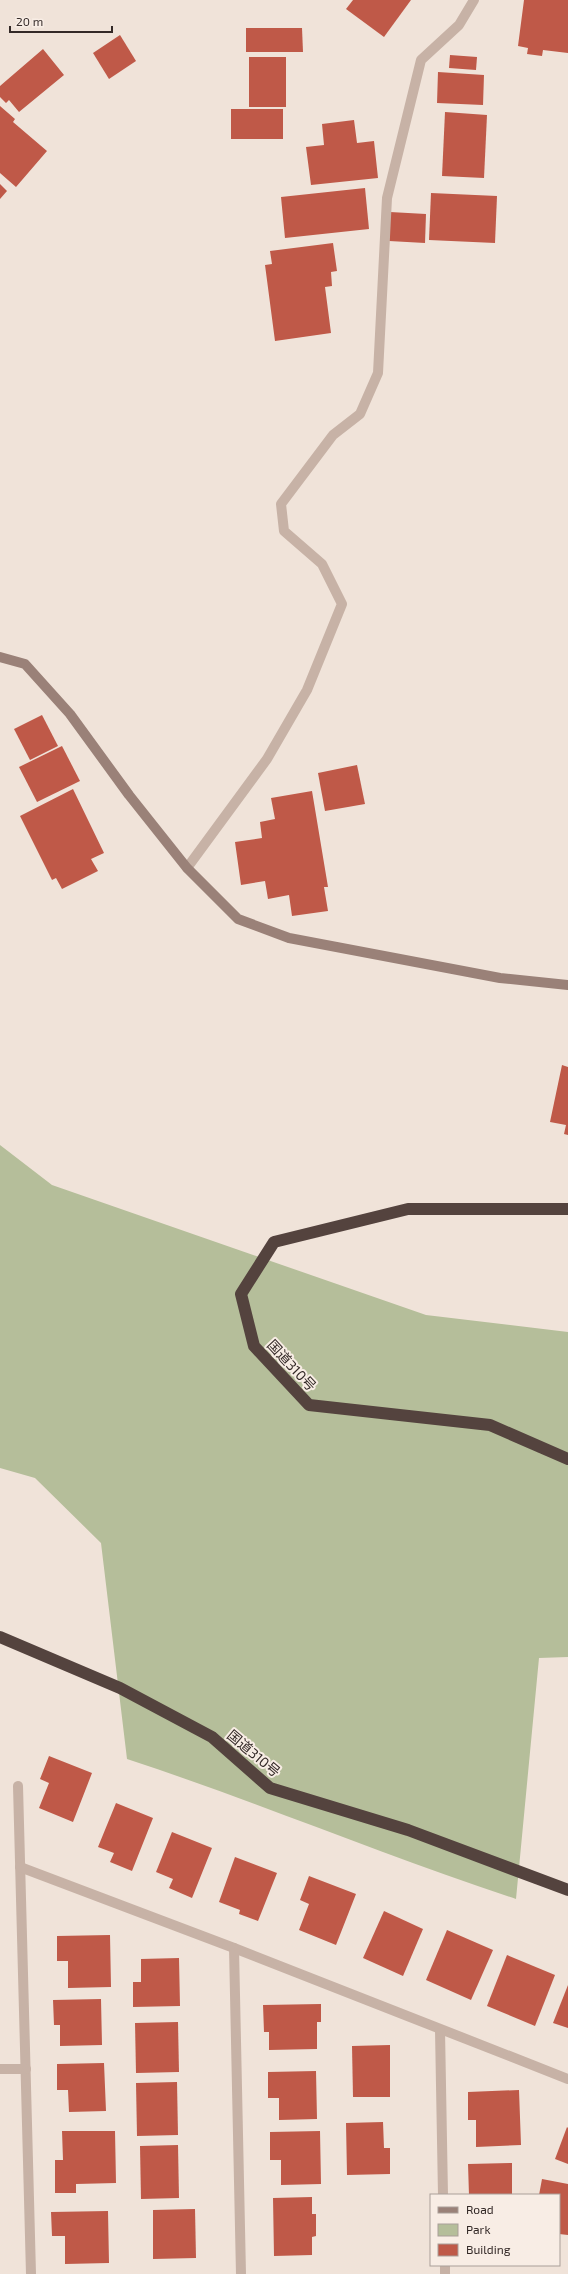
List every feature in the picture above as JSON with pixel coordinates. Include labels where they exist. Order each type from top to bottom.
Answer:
[{"type":"highway","name":"国道310号","points":[[568,1209],[408,1209],[274,1242],[241,1294],[254,1346],[309,1405],[490,1425],[568,1459]]},
{"type":"highway","name":"国道310号","points":[[0,1637],[120,1688],[212,1737],[270,1788],[408,1830],[568,1890]]},
{"type":"street","points":[[187,868],[268,759],[307,690],[342,604],[322,564],[284,531],[280,504],[333,435],[360,414],[378,373],[387,198],[421,60],[459,25],[474,0]]},
{"type":"street","points":[[0,657],[25,664],[70,714],[130,795],[187,868],[238,920],[289,938],[500,978],[568,985]]},
{"type":"street","points":[[18,1786],[31,2274]]},
{"type":"street","points":[[20,1867],[234,1948],[568,2079]]},
{"type":"street","points":[[234,1948],[241,2274]]},
{"type":"street","points":[[440,2030],[443,2194]]},
{"type":"street","points":[[0,2069],[26,2069]]},
{"type":"green space","points":[[0,1145],[52,1185],[426,1315],[568,1332],[568,1657],[539,1658],[516,1899],[127,1759],[101,1543],[35,1478],[0,1468]]},
{"type":"building","points":[[353,0],[411,0],[384,37],[346,9]]},
{"type":"building","points":[[524,0],[568,0],[568,53],[543,50],[542,56],[527,54],[528,48],[518,46]]},
{"type":"building","points":[[246,28],[302,28],[303,52],[246,52]]},
{"type":"building","points":[[120,35],[136,61],[109,79],[93,53]]},
{"type":"building","points":[[43,49],[64,75],[19,112],[9,100],[6,103],[0,97],[0,86]]},
{"type":"building","points":[[450,55],[477,57],[476,70],[449,68]]},
{"type":"building","points":[[249,57],[286,57],[286,107],[249,107]]},
{"type":"building","points":[[438,72],[484,75],[483,105],[437,103]]},
{"type":"building","points":[[0,106],[15,119],[13,122],[47,151],[16,187],[0,173]]},
{"type":"building","points":[[231,109],[283,109],[283,139],[231,139]]},
{"type":"building","points":[[445,112],[487,115],[484,178],[442,176]]},
{"type":"building","points":[[354,120],[357,143],[374,141],[378,178],[311,185],[306,147],[324,145],[322,124]]},
{"type":"building","points":[[0,184],[7,191],[0,199]]},
{"type":"building","points":[[365,188],[369,229],[285,238],[281,197]]},
{"type":"building","points":[[431,193],[497,196],[495,243],[429,240]]},
{"type":"building","points":[[390,212],[426,214],[425,243],[389,241]]},
{"type":"building","points":[[333,243],[337,271],[331,272],[332,286],[325,287],[331,333],[275,341],[265,265],[272,264],[270,251]]},
{"type":"building","points":[[42,715],[58,746],[30,760],[14,729]]},
{"type":"building","points":[[62,746],[80,781],[37,802],[19,767]]},
{"type":"building","points":[[357,765],[365,804],[325,811],[318,773]]},
{"type":"building","points":[[73,789],[104,853],[91,859],[98,871],[62,889],[56,878],[52,880],[20,816]]},
{"type":"building","points":[[312,791],[328,887],[324,887],[328,911],[292,916],[289,895],[268,899],[265,881],[241,885],[235,842],[262,838],[260,822],[275,819],[271,798]]},
{"type":"building","points":[[562,1065],[568,1067],[568,1135],[564,1134],[566,1125],[550,1122]]},
{"type":"building","points":[[49,1756],[92,1773],[73,1822],[39,1808],[49,1783],[40,1779]]},
{"type":"building","points":[[116,1803],[153,1818],[132,1871],[110,1862],[114,1853],[98,1847]]},
{"type":"building","points":[[172,1832],[212,1848],[192,1898],[169,1888],[173,1879],[156,1872]]},
{"type":"building","points":[[235,1857],[277,1873],[258,1921],[239,1914],[240,1910],[219,1902]]},
{"type":"building","points":[[309,1876],[356,1894],[336,1945],[299,1930],[309,1904],[300,1900]]},
{"type":"building","points":[[384,1911],[423,1929],[403,1976],[363,1958]]},
{"type":"building","points":[[447,1930],[493,1950],[471,2000],[426,1980]]},
{"type":"building","points":[[110,1935],[111,1987],[68,1988],[68,1961],[57,1961],[57,1936]]},
{"type":"building","points":[[507,1955],[555,1975],[535,2026],[487,2006]]},
{"type":"building","points":[[179,1958],[180,2006],[133,2007],[133,1982],[141,1982],[141,1959]]},
{"type":"building","points":[[568,1985],[568,2028],[553,2023]]},
{"type":"building","points":[[101,1999],[102,2045],[60,2046],[60,2025],[54,2025],[53,2000]]},
{"type":"building","points":[[321,2004],[321,2022],[317,2022],[317,2049],[269,2050],[269,2032],[264,2032],[263,2005]]},
{"type":"building","points":[[178,2022],[179,2072],[136,2073],[135,2023]]},
{"type":"building","points":[[390,2045],[390,2097],[353,2097],[352,2046]]},
{"type":"building","points":[[104,2063],[106,2111],[69,2112],[68,2090],[57,2090],[57,2064]]},
{"type":"building","points":[[316,2071],[317,2119],[279,2120],[279,2098],[268,2098],[268,2072]]},
{"type":"building","points":[[177,2082],[178,2135],[137,2136],[136,2083]]},
{"type":"building","points":[[519,2090],[521,2145],[476,2147],[476,2120],[468,2120],[468,2092]]},
{"type":"building","points":[[383,2122],[384,2148],[390,2148],[390,2174],[347,2175],[346,2123]]},
{"type":"building","points":[[567,2127],[568,2128],[568,2164],[555,2159]]},
{"type":"building","points":[[62,2131],[115,2131],[116,2183],[76,2184],[76,2193],[55,2193],[55,2160],[63,2160]]},
{"type":"building","points":[[320,2131],[321,2184],[281,2185],[281,2160],[270,2160],[270,2132]]},
{"type":"building","points":[[178,2145],[179,2198],[141,2199],[140,2146]]},
{"type":"building","points":[[512,2163],[512,2194],[469,2194],[468,2164]]},
{"type":"building","points":[[542,2179],[568,2184],[568,2235],[560,2234],[560,2194],[539,2194]]},
{"type":"building","points":[[312,2197],[312,2214],[316,2214],[316,2236],[312,2237],[312,2255],[274,2256],[273,2198]]},
{"type":"building","points":[[195,2209],[196,2258],[153,2259],[153,2210]]},
{"type":"building","points":[[108,2211],[109,2263],[65,2264],[65,2236],[52,2236],[51,2212]]}]
